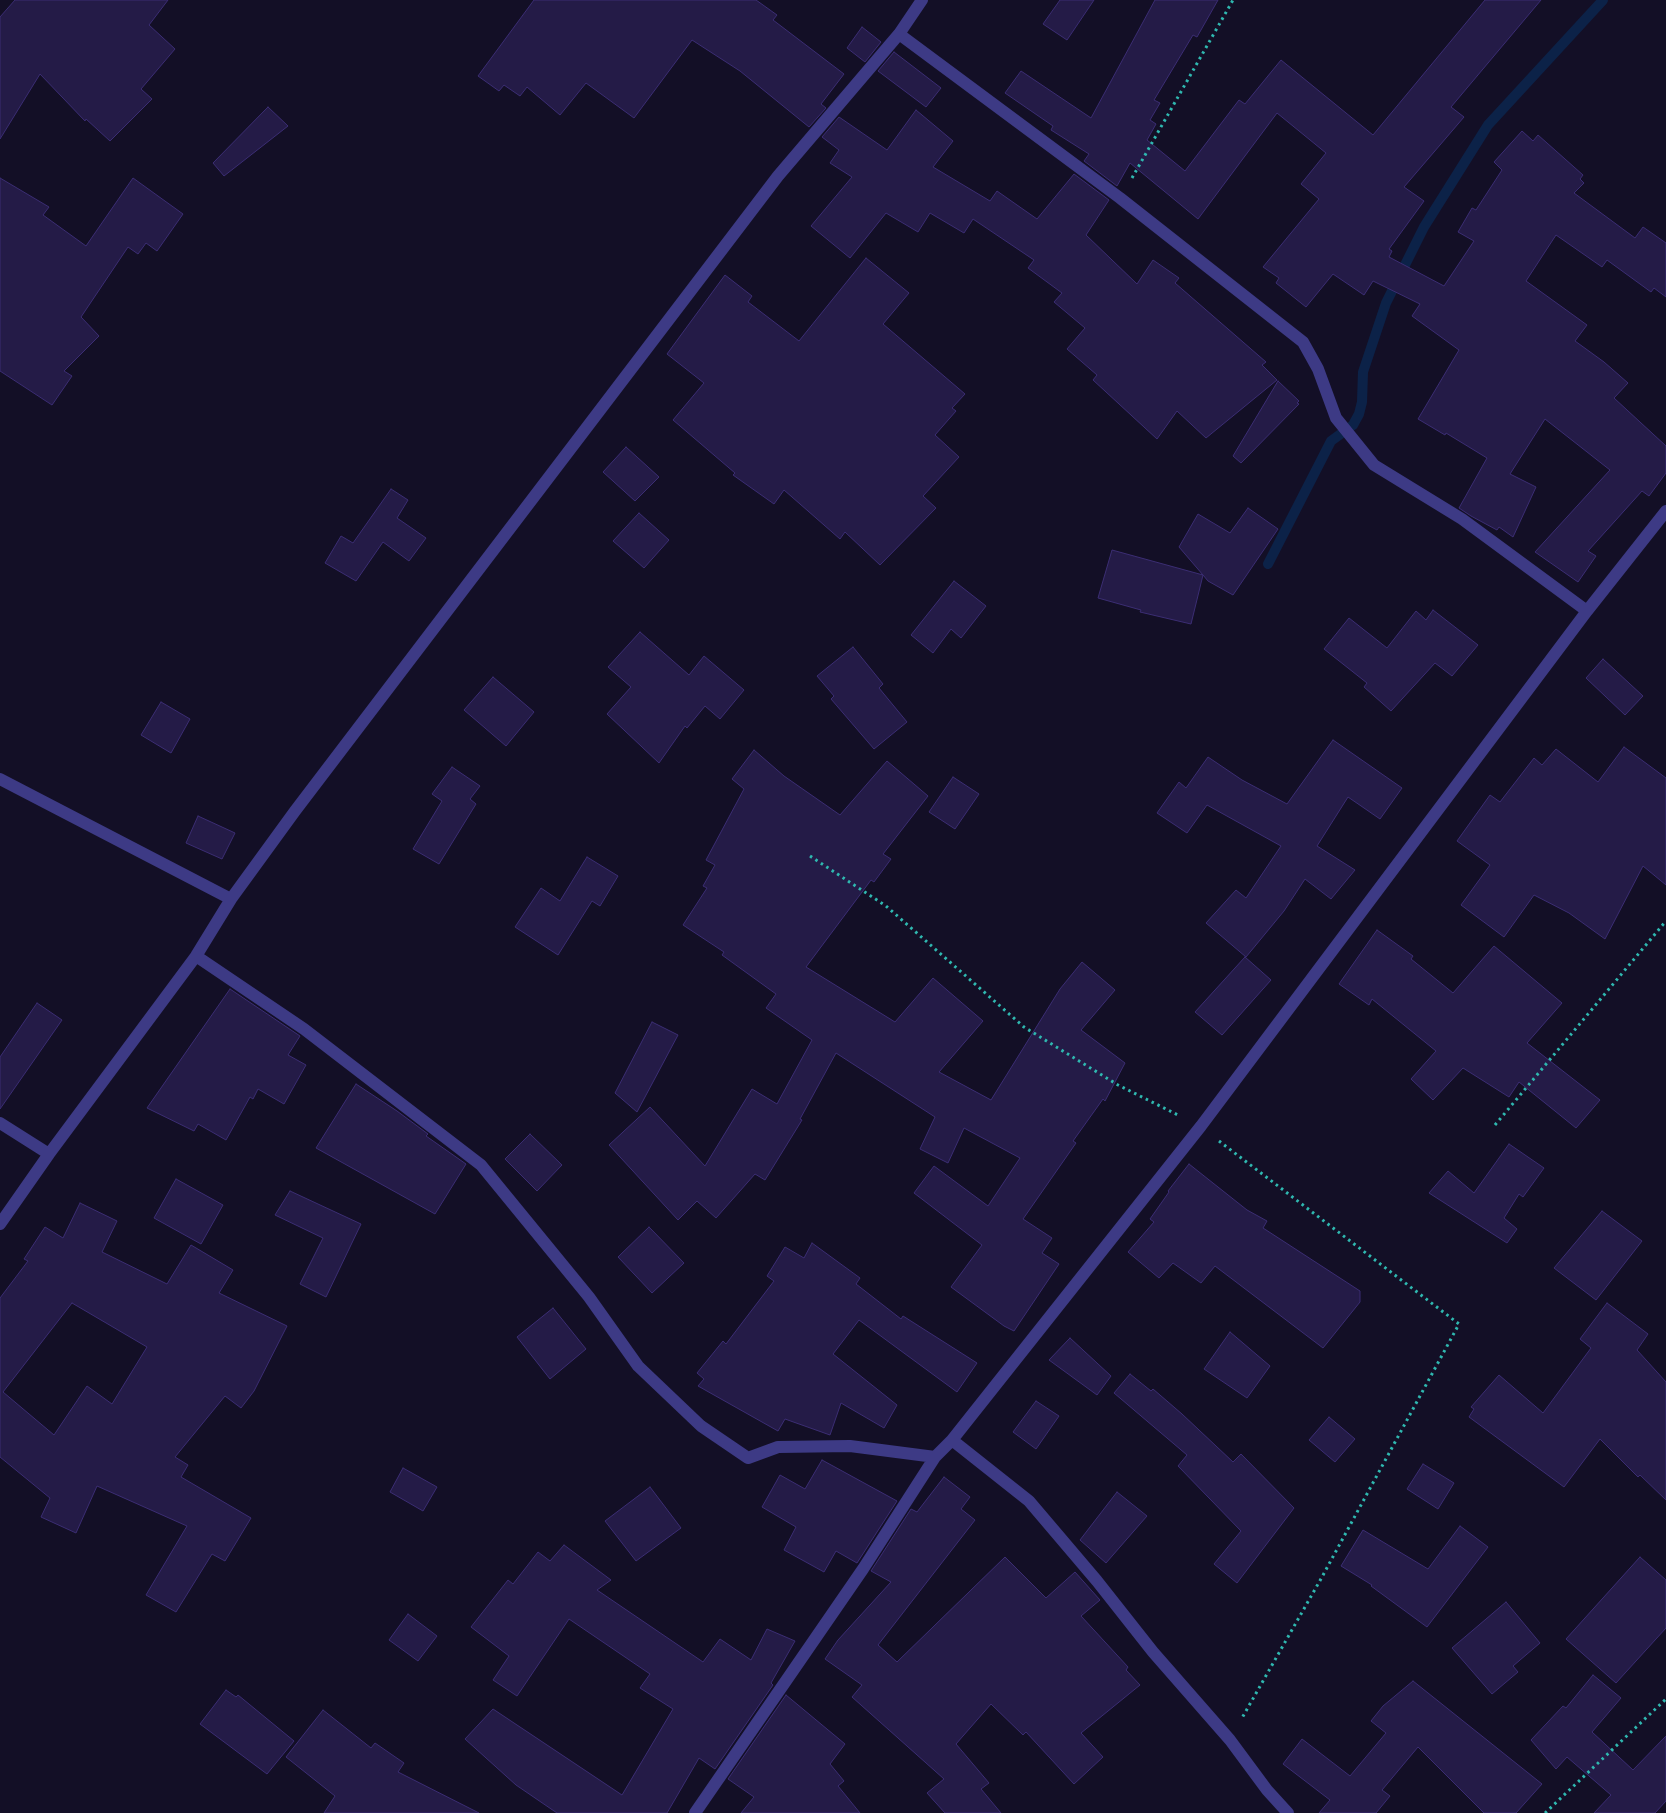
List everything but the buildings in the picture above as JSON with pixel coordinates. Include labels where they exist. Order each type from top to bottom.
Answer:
[{"type":"street","points":[[0,1224],[49,1154],[196,956],[231,899],[294,811],[778,176],[898,34],[922,0]]},
{"type":"street","points":[[898,34],[1120,198],[1303,342],[1318,369],[1336,418],[1374,464],[1462,518],[1587,611]]},
{"type":"street","points":[[694,1813],[864,1569],[935,1457],[952,1440],[1200,1126],[1587,611],[1666,510]]},
{"type":"street","points":[[0,779],[231,899]]},
{"type":"street","points":[[196,956],[304,1029],[481,1165],[589,1297],[638,1366],[701,1426],[748,1458],[778,1447],[841,1446],[935,1457]]},
{"type":"street","points":[[0,1123],[49,1154]]},
{"type":"street","points":[[952,1440],[1029,1501],[1097,1581],[1153,1652],[1230,1740],[1267,1790],[1288,1813]]},
{"type":"path","points":[[1120,198],[1233,0]]},
{"type":"path","points":[[810,856],[886,906],[1024,1027],[1118,1085],[1200,1126],[1459,1324],[1322,1577],[1230,1740]]},
{"type":"path","points":[[1495,1125],[1666,921]]},
{"type":"path","points":[[1545,1813],[1666,1699]]},
{"type":"waterway","points":[[1268,564],[1331,441],[1353,425],[1359,414],[1362,402],[1363,372],[1386,303],[1424,227],[1488,125],[1603,0]]}]
